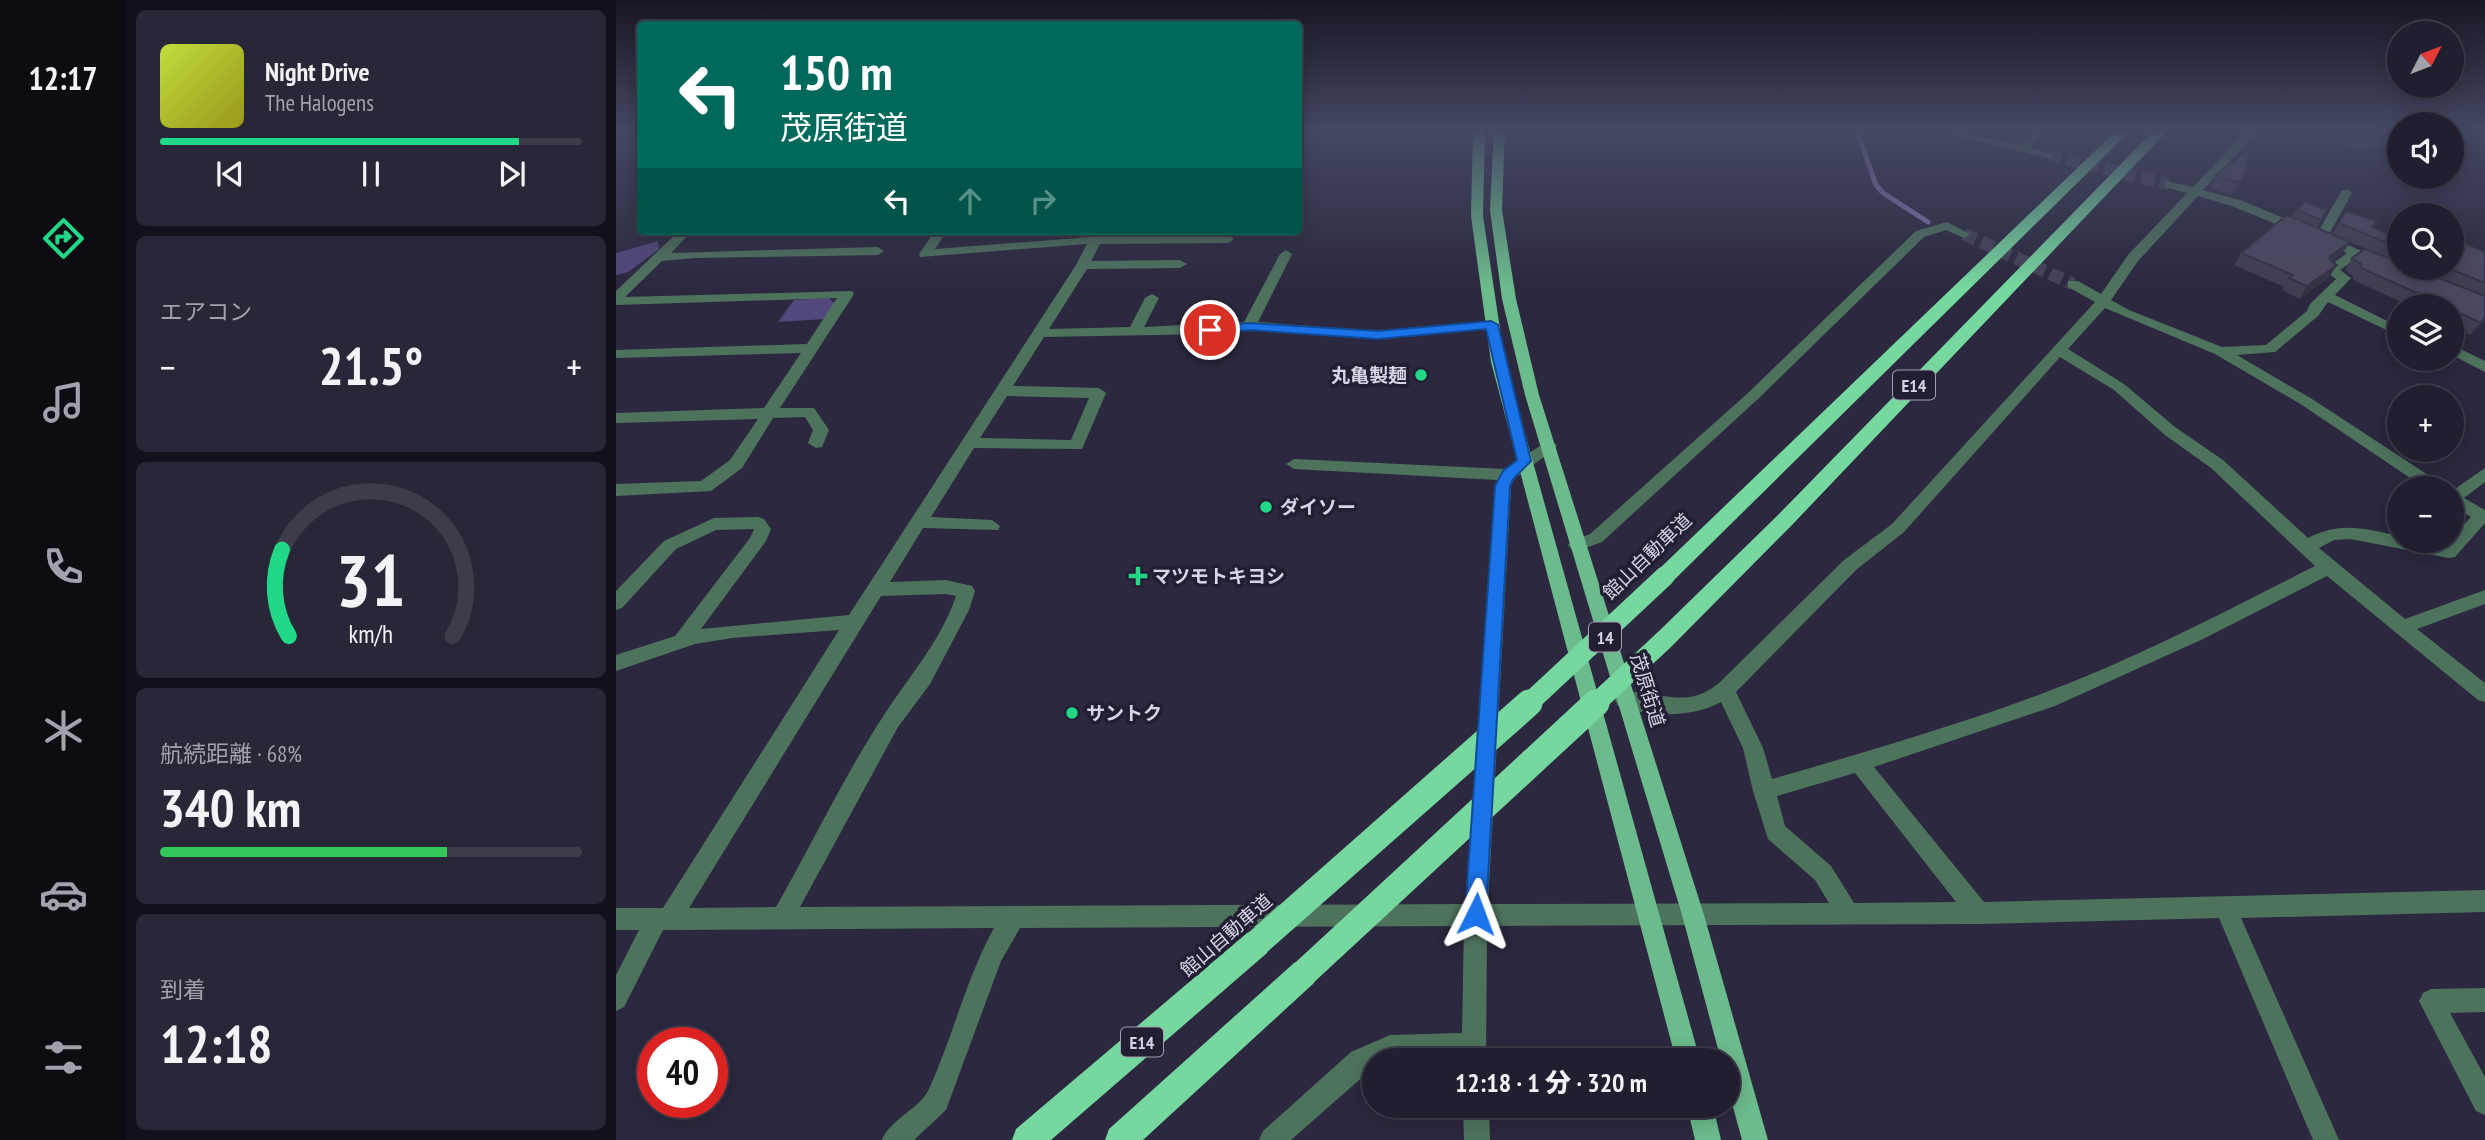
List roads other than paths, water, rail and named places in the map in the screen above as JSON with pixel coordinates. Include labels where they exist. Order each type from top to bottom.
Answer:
[{"type":"highway","name":"館山自動車道","points":[[1027,1140],[1257,943],[1535,698],[1665,576],[2071,181]]},
{"type":"highway","name":"E14","points":[[1120,1140],[1664,640],[1785,520],[2112,181]]},
{"type":"main road","name":"14","points":[[1476,181],[1491,325],[1516,468],[1649,914],[1685,1048]]},
{"type":"main road","name":"茂原街道","points":[[1497,181],[1496,210],[1508,299],[1532,395],[1693,915],[1755,1140]]},
{"type":"main road","points":[[1703,1118],[1709,1140]]},
{"type":"street","points":[[1625,700],[1668,705],[1699,704],[1725,690],[1850,565],[1898,528],[2104,300],[2133,258],[2204,181]]},
{"type":"street","points":[[2169,184],[2196,189],[2322,236],[2387,266]]},
{"type":"street","points":[[2322,236],[2346,193]]},
{"type":"street","points":[[1577,545],[1596,538],[1754,395],[1920,234],[1948,226],[1964,234]]},
{"type":"street","points":[[616,299],[681,235]]},
{"type":"street","points":[[938,235],[925,254],[1098,236],[1150,235],[1228,239]]},
{"type":"street","points":[[616,999],[663,919],[1083,265],[1098,236]]},
{"type":"street","points":[[655,258],[695,254],[878,251]]},
{"type":"street","points":[[2220,351],[2270,349],[2313,313],[2344,278],[2332,270],[2357,252]]},
{"type":"street","points":[[1249,326],[1286,254]]},
{"type":"street","points":[[1083,265],[1180,264]]},
{"type":"street","points":[[616,279],[642,272]]},
{"type":"street","points":[[2073,284],[2124,313],[2220,351],[2307,402],[2418,476]]},
{"type":"street","points":[[616,299],[847,294],[736,464],[705,487],[616,490]]},
{"type":"street","points":[[2326,296],[2387,326]]},
{"type":"street","points":[[1134,332],[1152,298]]},
{"type":"street","points":[[1038,334],[1249,326],[1378,335],[1491,325]]},
{"type":"street","points":[[619,357],[811,348]]},
{"type":"street","points":[[2059,351],[2119,387],[2170,431],[2217,464],[2328,567],[2485,694]]},
{"type":"street","points":[[2464,356],[2485,367]]},
{"type":"street","points":[[968,443],[1076,445],[1099,393],[1001,391]]},
{"type":"street","points":[[616,418],[808,412],[821,430],[816,443]]},
{"type":"street","points":[[1473,1048],[1476,914],[1490,656],[1503,486],[1516,468],[1549,445]]},
{"type":"street","points":[[1294,464],[1516,468]]},
{"type":"street","points":[[2464,490],[2485,474]]},
{"type":"street","points":[[2306,547],[2331,534],[2350,533],[2449,552],[2484,516],[2464,505]]},
{"type":"street","points":[[918,522],[992,526]]},
{"type":"street","points":[[616,603],[670,545],[714,524],[758,523],[763,529],[757,541],[681,642]]},
{"type":"street","points":[[1763,791],[1859,763],[2048,700],[2196,634],[2328,567]]},
{"type":"street","points":[[782,918],[891,721],[923,678],[960,610],[966,591],[946,587],[876,589]]},
{"type":"street","points":[[2402,627],[2485,597]]},
{"type":"street","points":[[616,663],[681,642],[732,631],[854,622]]},
{"type":"street","points":[[1725,690],[1753,748],[1776,831],[1823,873],[1848,914]]},
{"type":"street","points":[[1859,763],[1979,913]]},
{"type":"street","points":[[616,919],[1979,913],[2485,901]]},
{"type":"street","points":[[2226,909],[2326,1140]]},
{"type":"street","points":[[895,1140],[937,1101],[992,955],[1014,916]]},
{"type":"street","points":[[2485,1000],[2431,1002],[2485,1102]]},
{"type":"street","points":[[1272,1140],[1362,1059]]},
{"type":"street","points":[[1476,1118],[1477,1140]]},
{"type":"waterway","points":[[1875,181],[1883,193],[1928,222]]},
{"type":"tunnel","points":[[2157,181],[2169,184]]},
{"type":"tunnel","points":[[1964,234],[2073,284]]},
{"type":"place","name":"丸亀製麺","points":[[1421,375]]},
{"type":"place","name":"ダイソー","points":[[1266,507]]},
{"type":"place","name":"マツモトキヨシ","points":[[1138,576]]},
{"type":"place","name":"サントク","points":[[1072,713]]}]
